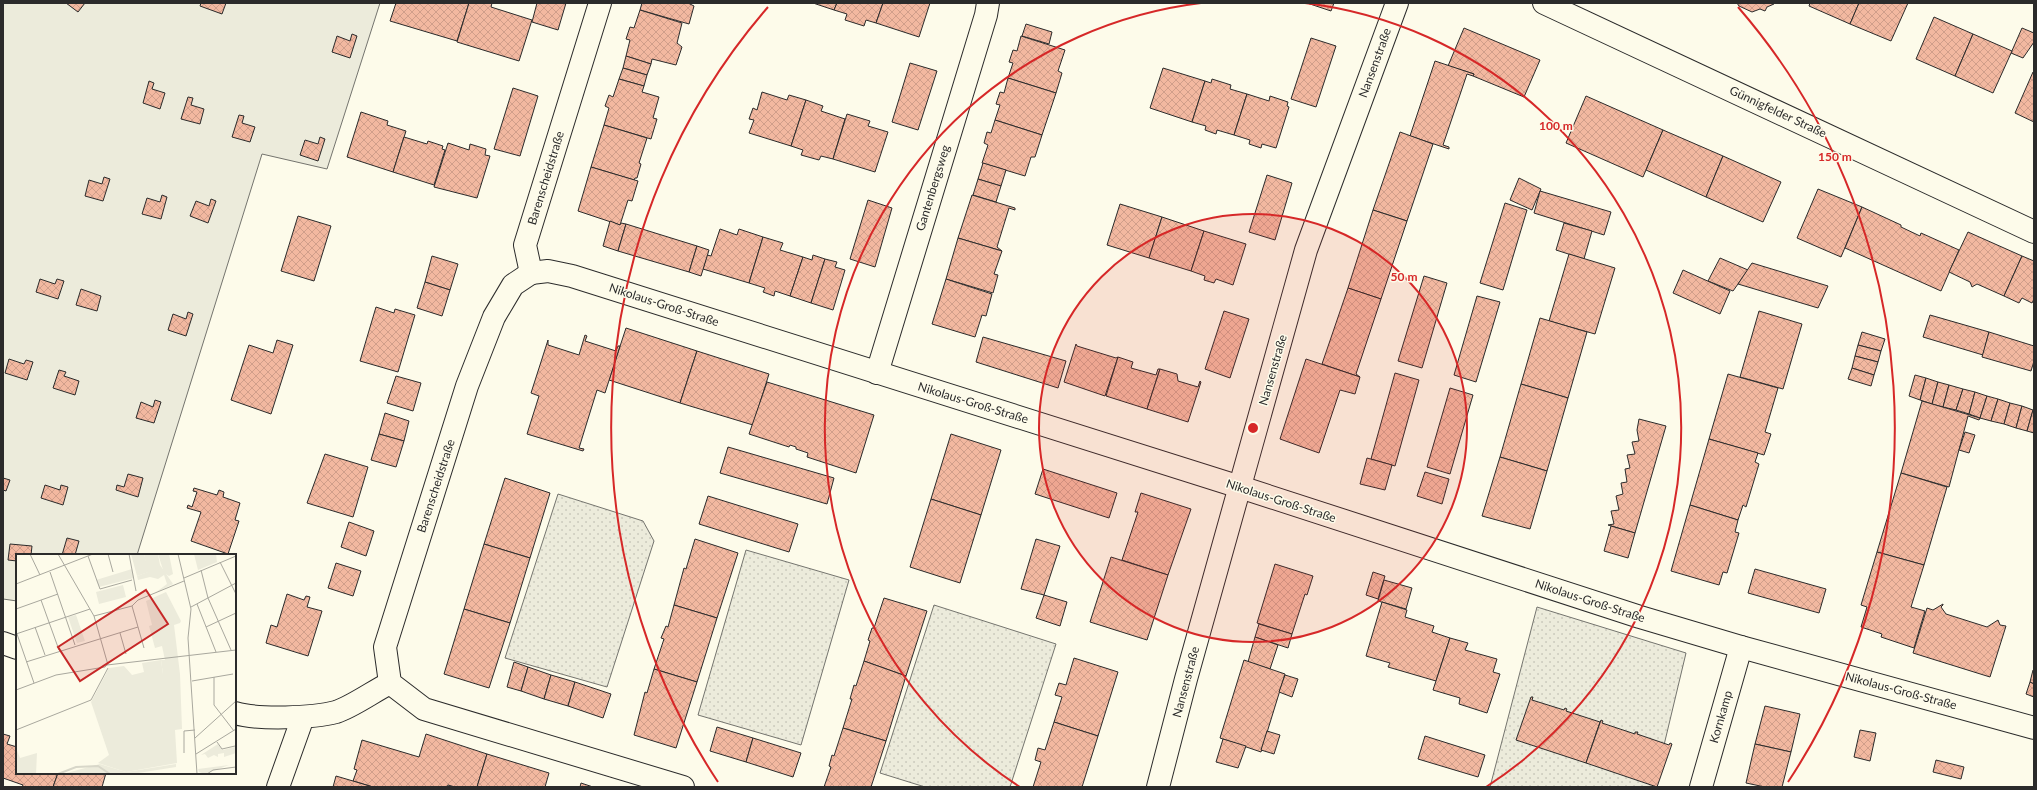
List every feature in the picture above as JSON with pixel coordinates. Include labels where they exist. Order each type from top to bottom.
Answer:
[{"type":"street","name":"Barenscheidstraße","points":[[390,683],[385,646],[467,386],[494,317],[513,285],[531,272],[525,245],[600,3]]},
{"type":"street","name":"Gantenbergsweg","points":[[877,373],[986,15],[988,3]]},
{"type":"street","name":"Günnigfelder Straße","points":[[1544,3],[2034,232]]},
{"type":"street","name":"Nansenstraße","points":[[1158,787],[1186,679],[1306,250],[1398,4]]},
{"type":"street","name":"Nikolaus-Groß-Straße","points":[[531,272],[548,271],[572,276],[1240,487],[1582,598],[1741,647],[2034,728]]},
{"type":"street","points":[[3,643],[16,648]]},
{"type":"street","name":"Kornkamp","points":[[1701,787],[1741,647]]},
{"type":"street","points":[[236,713],[245,716],[303,716],[336,712],[390,683],[424,710],[683,787]]},
{"type":"street","points":[[278,787],[303,716]]},
{"type":"shaded area","points":[[3,3],[380,3],[327,169],[262,154],[137,554],[16,554],[16,601],[3,599]]},
{"type":"shaded area","points":[[558,494],[643,521],[654,541],[607,687],[505,658]]},
{"type":"shaded area","points":[[746,550],[849,580],[801,745],[698,715]]},
{"type":"shaded area","points":[[934,605],[1056,644],[1010,787],[925,787],[880,773]]},
{"type":"shaded area","points":[[1537,607],[1686,653],[1654,787],[1490,787]]},
{"type":"building","points":[[66,3],[85,3],[78,12]]},
{"type":"building","points":[[201,3],[226,3],[222,14],[200,6]]},
{"type":"building","points":[[396,3],[469,3],[457,41],[390,21]]},
{"type":"building","points":[[469,3],[492,3],[491,7],[532,20],[519,61],[457,42]]},
{"type":"building","points":[[537,3],[566,3],[558,30],[532,22]]},
{"type":"building","points":[[642,3],[688,3],[694,6],[689,24],[640,10]]},
{"type":"building","points":[[813,3],[837,3],[834,10]]},
{"type":"building","points":[[837,3],[883,3],[876,23],[866,20],[864,26],[845,20],[847,14],[834,10]]},
{"type":"building","points":[[883,3],[930,3],[919,37],[876,23]]},
{"type":"building","points":[[1307,3],[1334,3],[1331,11]]},
{"type":"building","points":[[1737,3],[1774,4],[1767,7],[1765,11],[1760,9],[1752,12],[1739,6]]},
{"type":"building","points":[[1810,3],[1859,3],[1850,24],[1809,6]]},
{"type":"building","points":[[1859,3],[1908,3],[1891,41],[1850,24]]},
{"type":"building","points":[[640,10],[682,23],[677,43],[682,47],[676,65],[652,59],[651,64],[626,56],[630,40],[626,39],[630,27],[634,28]]},
{"type":"building","points":[[1934,17],[1973,34],[1955,76],[1916,59]]},
{"type":"building","points":[[1026,24],[1052,32],[1049,44],[1022,36]]},
{"type":"building","points":[[1464,28],[1540,60],[1524,97],[1473,76],[1474,74],[1448,66]]},
{"type":"building","points":[[2022,28],[2034,33],[2034,42],[2023,58],[2011,53]]},
{"type":"building","points":[[352,34],[357,36],[350,58],[332,52],[337,36],[350,41]]},
{"type":"building","points":[[1973,34],[2012,51],[1993,93],[1955,76]]},
{"type":"building","points":[[1021,36],[1065,50],[1058,71],[1062,73],[1056,93],[1008,78],[1013,63],[1009,62],[1013,50],[1017,51]]},
{"type":"building","points":[[1311,38],[1336,46],[1316,107],[1291,99]]},
{"type":"building","points":[[626,56],[651,64],[647,75],[623,68]]},
{"type":"building","points":[[1435,61],[1474,74],[1473,76],[1467,74],[1443,145],[1449,147],[1449,149],[1410,136]]},
{"type":"building","points":[[910,63],[937,71],[918,130],[892,122]]},
{"type":"building","points":[[623,68],[647,75],[644,86],[619,79]]},
{"type":"building","points":[[1163,68],[1205,81],[1192,122],[1150,108]]},
{"type":"building","points":[[2034,72],[2034,122],[2015,113]]},
{"type":"building","points":[[1008,78],[1056,93],[1042,135],[995,120],[1000,105],[996,104],[1000,92],[1004,93]]},
{"type":"building","points":[[619,79],[644,86],[642,92],[659,97],[653,118],[657,119],[651,139],[604,125],[609,108],[605,106],[609,95],[613,97]]},
{"type":"building","points":[[1212,79],[1231,85],[1230,89],[1247,94],[1234,135],[1217,130],[1216,134],[1205,130],[1206,126],[1192,122],[1205,81],[1211,83]]},
{"type":"building","points":[[149,81],[154,83],[152,89],[165,93],[160,109],[143,103]]},
{"type":"building","points":[[513,88],[538,96],[520,156],[494,149]]},
{"type":"building","points":[[762,92],[787,100],[789,95],[806,100],[791,146],[749,133],[754,120],[749,119],[753,108],[757,110]]},
{"type":"building","points":[[1247,94],[1269,101],[1270,96],[1288,102],[1287,106],[1289,107],[1276,148],[1262,144],[1261,148],[1249,144],[1250,140],[1234,135]]},
{"type":"building","points":[[1586,96],[1663,130],[1643,177],[1566,143]]},
{"type":"building","points":[[188,97],[193,98],[191,105],[204,109],[200,124],[181,119]]},
{"type":"building","points":[[806,100],[823,106],[821,111],[845,119],[833,159],[821,156],[819,160],[801,155],[803,150],[791,146]]},
{"type":"building","points":[[361,112],[388,121],[387,125],[406,131],[393,172],[347,157]]},
{"type":"building","points":[[847,114],[870,121],[868,126],[888,132],[875,172],[833,159]]},
{"type":"building","points":[[239,115],[244,116],[242,123],[255,127],[250,142],[232,137]]},
{"type":"building","points":[[995,120],[1042,135],[1035,157],[1031,157],[1025,176],[982,163],[988,145],[984,143],[987,132],[991,133]]},
{"type":"building","points":[[604,125],[647,138],[639,163],[641,164],[637,178],[634,180],[591,167]]},
{"type":"building","points":[[1663,130],[1723,156],[1706,197],[1646,170]]},
{"type":"building","points":[[1400,132],[1433,144],[1407,221],[1373,210]]},
{"type":"building","points":[[320,137],[325,139],[318,161],[300,155],[305,140],[318,144]]},
{"type":"building","points":[[404,137],[427,144],[428,141],[443,146],[442,149],[445,150],[434,185],[393,172]]},
{"type":"building","points":[[448,143],[469,150],[470,144],[486,149],[485,155],[490,156],[477,198],[434,187]]},
{"type":"building","points":[[1723,156],[1781,182],[1763,222],[1706,197]]},
{"type":"building","points":[[983,163],[1006,170],[1001,186],[978,179]]},
{"type":"building","points":[[591,167],[638,181],[632,201],[628,200],[620,225],[578,211]]},
{"type":"building","points":[[1267,175],[1292,183],[1275,240],[1249,232]]},
{"type":"building","points":[[104,177],[110,179],[103,201],[85,196],[89,180],[102,184]]},
{"type":"building","points":[[1519,178],[1541,189],[1532,210],[1510,200]]},
{"type":"building","points":[[978,179],[1001,186],[996,202],[973,195]]},
{"type":"building","points":[[1818,189],[1862,207],[1841,257],[1797,238]]},
{"type":"building","points":[[1540,191],[1611,212],[1604,235],[1534,213]]},
{"type":"building","points":[[162,195],[167,197],[161,219],[142,214],[147,198],[160,202]]},
{"type":"building","points":[[972,195],[1015,208],[1015,210],[1009,208],[997,247],[1002,251],[958,238]]},
{"type":"building","points":[[211,199],[216,201],[208,223],[190,216],[196,201],[209,206]]},
{"type":"building","points":[[868,200],[892,208],[875,267],[850,259]]},
{"type":"building","points":[[1505,203],[1527,210],[1503,290],[1480,283]]},
{"type":"building","points":[[1120,204],[1162,217],[1149,258],[1107,245]]},
{"type":"building","points":[[1862,207],[1901,225],[1901,227],[1920,236],[1921,233],[1959,250],[1941,291],[1845,248]]},
{"type":"building","points":[[1373,210],[1407,221],[1381,299],[1348,288]]},
{"type":"building","points":[[298,216],[331,226],[314,281],[281,271]]},
{"type":"building","points":[[1162,217],[1204,231],[1191,271],[1149,258]]},
{"type":"building","points":[[610,221],[620,225],[621,223],[626,224],[618,251],[603,246]]},
{"type":"building","points":[[1564,223],[1592,231],[1584,259],[1556,250]]},
{"type":"building","points":[[626,224],[697,246],[689,272],[618,251]]},
{"type":"building","points":[[720,229],[737,235],[739,229],[763,237],[749,283],[703,269],[707,255],[711,256]]},
{"type":"building","points":[[1204,231],[1246,244],[1233,285],[1216,279],[1214,283],[1204,280],[1205,276],[1191,271]]},
{"type":"building","points":[[1968,232],[2022,256],[2004,296],[1977,284],[1972,287],[1970,282],[1949,272]]},
{"type":"building","points":[[763,237],[783,243],[780,250],[803,257],[790,296],[775,291],[774,296],[763,292],[765,288],[749,283]]},
{"type":"building","points":[[958,238],[1002,251],[994,274],[998,275],[993,293],[946,279]]},
{"type":"building","points":[[697,246],[709,250],[701,276],[689,272]]},
{"type":"building","points":[[1569,254],[1615,268],[1595,334],[1549,321]]},
{"type":"building","points":[[813,255],[825,259],[811,303],[790,296],[803,257],[812,260]]},
{"type":"building","points":[[432,256],[458,264],[450,290],[425,282]]},
{"type":"building","points":[[2022,256],[2034,261],[2034,299],[2032,303],[2022,298],[2019,303],[2004,296]]},
{"type":"building","points":[[1720,258],[1748,270],[1733,291],[1708,281]]},
{"type":"building","points":[[825,259],[837,262],[835,267],[845,270],[833,310],[811,303]]},
{"type":"building","points":[[1752,263],[1828,286],[1818,308],[1738,284]]},
{"type":"building","points":[[1683,270],[1730,291],[1720,314],[1673,293]]},
{"type":"building","points":[[1424,276],[1447,283],[1422,368],[1398,361]]},
{"type":"building","points":[[40,279],[55,284],[57,279],[64,281],[58,299],[36,292]]},
{"type":"building","points":[[946,279],[992,294],[986,316],[982,315],[975,337],[932,324]]},
{"type":"building","points":[[425,282],[450,290],[442,316],[417,308]]},
{"type":"building","points":[[1348,288],[1381,299],[1356,374],[1360,377],[1322,364]]},
{"type":"building","points":[[81,289],[101,296],[97,311],[76,305]]},
{"type":"building","points":[[1477,296],[1500,302],[1476,382],[1454,375]]},
{"type":"building","points":[[376,307],[394,313],[395,309],[415,315],[398,372],[360,361]]},
{"type":"building","points":[[1224,311],[1249,319],[1230,378],[1205,369]]},
{"type":"building","points":[[1759,311],[1802,324],[1783,389],[1740,377]]},
{"type":"building","points":[[188,312],[193,314],[186,336],[168,330],[173,314],[186,319]]},
{"type":"building","points":[[1930,315],[1989,332],[1983,355],[1923,337]]},
{"type":"building","points":[[1540,318],[1587,332],[1568,398],[1521,384]]},
{"type":"building","points":[[626,328],[697,351],[680,403],[609,380]]},
{"type":"building","points":[[1862,332],[1885,339],[1881,351],[1858,345]]},
{"type":"building","points":[[1989,332],[2034,346],[2034,361],[2031,371],[1982,357]]},
{"type":"building","points":[[585,335],[587,336],[585,341],[616,351],[618,346],[620,346],[605,393],[597,390],[579,448],[584,449],[583,451],[527,434],[539,396],[531,393],[548,340],[548,345],[579,355]]},
{"type":"building","points":[[983,337],[1066,361],[1058,388],[976,362]]},
{"type":"building","points":[[277,340],[293,345],[271,414],[231,400],[249,345],[273,353]]},
{"type":"building","points":[[1076,344],[1077,346],[1116,358],[1118,357],[1105,396],[1064,382]]},
{"type":"building","points":[[1858,345],[1881,351],[1878,362],[1855,356]]},
{"type":"building","points":[[697,351],[769,374],[753,425],[680,403]]},
{"type":"building","points":[[1855,356],[1878,362],[1874,375],[1852,368]]},
{"type":"building","points":[[1118,357],[1133,362],[1131,368],[1156,375],[1158,369],[1160,369],[1147,409],[1106,396]]},
{"type":"building","points":[[9,359],[24,364],[26,360],[33,362],[27,380],[5,373]]},
{"type":"building","points":[[1306,359],[1360,377],[1355,394],[1340,390],[1319,453],[1280,439]]},
{"type":"building","points":[[1852,368],[1874,375],[1871,386],[1848,379]]},
{"type":"building","points":[[1160,369],[1177,374],[1178,381],[1198,387],[1200,381],[1201,382],[1188,422],[1147,409]]},
{"type":"building","points":[[59,370],[66,372],[64,376],[79,381],[75,395],[53,388]]},
{"type":"building","points":[[1395,373],[1419,380],[1395,466],[1371,459]]},
{"type":"building","points":[[1728,374],[1778,388],[1765,432],[1771,434],[1764,455],[1709,439]]},
{"type":"building","points":[[1915,375],[1926,378],[1920,400],[1909,396]]},
{"type":"building","points":[[396,376],[421,383],[413,411],[387,403]]},
{"type":"building","points":[[1926,378],[1938,382],[1932,404],[1920,400]]},
{"type":"building","points":[[767,382],[874,415],[856,473],[807,457],[808,453],[796,449],[796,447],[790,445],[789,447],[749,434]]},
{"type":"building","points":[[1938,382],[1949,385],[1943,407],[1932,404]]},
{"type":"building","points":[[1521,384],[1568,398],[1547,471],[1500,457]]},
{"type":"building","points":[[1949,385],[1963,389],[1956,410],[1943,407]]},
{"type":"building","points":[[1450,388],[1473,395],[1450,474],[1427,467]]},
{"type":"building","points":[[1963,389],[1975,392],[1969,414],[1956,410]]},
{"type":"building","points":[[1975,392],[1987,396],[1980,418],[1969,414]]},
{"type":"building","points":[[1987,396],[1998,399],[1991,421],[1980,418]]},
{"type":"building","points":[[1998,399],[2010,403],[2004,424],[1991,421]]},
{"type":"building","points":[[155,400],[161,402],[154,423],[136,418],[141,402],[153,407]]},
{"type":"building","points":[[1922,401],[1980,418],[1979,420],[1968,416],[1949,487],[1901,473]]},
{"type":"building","points":[[2010,403],[2022,406],[2016,428],[2004,424]]},
{"type":"building","points":[[2022,406],[2033,410],[2027,431],[2016,428]]},
{"type":"building","points":[[2034,410],[2034,433],[2027,431]]},
{"type":"building","points":[[385,413],[409,421],[404,441],[379,434]]},
{"type":"building","points":[[1639,419],[1666,426],[1635,533],[1608,525],[1614,524],[1611,511],[1619,510],[1616,496],[1623,494],[1621,483],[1627,482],[1625,469],[1630,468],[1627,455],[1635,454],[1632,442],[1639,441],[1637,430]]},
{"type":"building","points":[[1965,432],[1975,435],[1969,453],[1959,450]]},
{"type":"building","points":[[379,434],[404,441],[396,467],[371,460]]},
{"type":"building","points":[[951,434],[1001,450],[981,515],[931,499]]},
{"type":"building","points":[[1709,439],[1758,453],[1755,462],[1759,464],[1746,507],[1743,505],[1738,520],[1690,505]]},
{"type":"building","points":[[728,447],[834,478],[827,504],[720,473]]},
{"type":"building","points":[[325,454],[368,467],[353,517],[307,503]]},
{"type":"building","points":[[1500,457],[1547,471],[1530,529],[1482,516]]},
{"type":"building","points":[[1367,458],[1392,465],[1385,490],[1360,484]]},
{"type":"building","points":[[1043,469],[1117,493],[1109,518],[1035,494]]},
{"type":"building","points":[[1425,472],[1449,479],[1442,504],[1417,496]]},
{"type":"building","points":[[1901,473],[1947,487],[1924,565],[1877,552]]},
{"type":"building","points":[[128,474],[143,478],[138,497],[116,490],[117,485],[124,487]]},
{"type":"building","points":[[3,478],[10,480],[6,491],[3,490]]},
{"type":"building","points":[[505,478],[550,493],[530,558],[484,544]]},
{"type":"building","points":[[45,485],[60,490],[61,485],[68,487],[63,505],[41,498]]},
{"type":"building","points":[[194,488],[217,495],[219,490],[224,492],[223,497],[240,503],[235,520],[239,521],[228,554],[191,541],[201,512],[187,508],[188,505],[192,507],[197,492],[193,491]]},
{"type":"building","points":[[1141,493],[1191,509],[1168,575],[1122,560],[1138,512],[1135,512]]},
{"type":"building","points":[[708,496],[798,524],[789,552],[699,524]]},
{"type":"building","points":[[931,499],[981,515],[960,583],[910,567]]},
{"type":"building","points":[[1690,505],[1738,520],[1735,532],[1739,533],[1727,573],[1723,572],[1719,585],[1671,571]]},
{"type":"building","points":[[349,522],[374,531],[366,556],[341,547]]},
{"type":"building","points":[[1611,526],[1635,533],[1628,558],[1604,551]]},
{"type":"building","points":[[67,538],[79,541],[75,554],[62,554]]},
{"type":"building","points":[[695,539],[738,553],[717,618],[674,605],[684,568],[686,569]]},
{"type":"building","points":[[1036,539],[1060,546],[1044,595],[1021,589]]},
{"type":"building","points":[[10,544],[32,546],[31,554],[16,554],[16,561],[8,560]]},
{"type":"building","points":[[484,544],[530,558],[510,623],[464,609]]},
{"type":"building","points":[[1877,552],[1924,565],[1911,607],[1925,611],[1914,648],[1881,637],[1882,634],[1861,627],[1867,607],[1861,605]]},
{"type":"building","points":[[1111,557],[1168,575],[1147,640],[1090,622]]},
{"type":"building","points":[[336,563],[361,571],[353,596],[328,588]]},
{"type":"building","points":[[1275,564],[1313,576],[1307,595],[1305,594],[1292,634],[1257,623]]},
{"type":"building","points":[[1755,569],[1826,589],[1819,613],[1748,593]]},
{"type":"building","points":[[1373,572],[1385,576],[1378,599],[1366,595]]},
{"type":"building","points":[[1384,580],[1412,588],[1406,609],[1378,601]]},
{"type":"building","points":[[287,594],[304,600],[306,596],[310,597],[307,607],[322,611],[308,656],[266,643],[271,625],[277,627]]},
{"type":"building","points":[[1044,595],[1067,602],[1060,626],[1036,618]]},
{"type":"building","points":[[884,598],[927,611],[906,676],[864,661],[870,641],[868,640],[872,628],[874,628]]},
{"type":"building","points":[[1382,602],[1407,610],[1405,617],[1434,626],[1432,632],[1450,638],[1436,681],[1388,667],[1390,663],[1366,656]]},
{"type":"building","points":[[1943,604],[1941,607],[1946,614],[1987,627],[1998,620],[2000,625],[2006,626],[1990,677],[1913,653],[1927,608],[1933,610]]},
{"type":"building","points":[[674,605],[717,618],[697,682],[654,669],[664,639],[661,638],[666,626],[668,627]]},
{"type":"building","points":[[464,609],[510,623],[489,688],[444,674]]},
{"type":"building","points":[[1259,624],[1292,634],[1288,648],[1255,637]]},
{"type":"building","points":[[1255,637],[1278,645],[1270,669],[1248,662]]},
{"type":"building","points":[[1450,638],[1468,643],[1465,650],[1497,659],[1493,672],[1500,674],[1487,713],[1459,704],[1460,698],[1433,690]]},
{"type":"building","points":[[1074,658],[1118,672],[1098,736],[1054,722],[1062,697],[1055,695],[1059,683],[1066,685]]},
{"type":"building","points":[[1244,660],[1285,674],[1261,752],[1220,738]]},
{"type":"building","points":[[864,661],[906,676],[886,741],[843,728],[852,699],[850,699],[854,685],[856,686]]},
{"type":"building","points":[[514,662],[528,667],[521,691],[507,687]]},
{"type":"building","points":[[528,667],[551,675],[544,699],[521,691]]},
{"type":"building","points":[[654,669],[697,682],[676,748],[634,735],[645,692],[647,693]]},
{"type":"building","points":[[2033,670],[2034,671],[2034,684],[2030,682]]},
{"type":"building","points":[[551,675],[575,682],[568,706],[544,699]]},
{"type":"building","points":[[1285,675],[1298,679],[1292,697],[1279,692]]},
{"type":"building","points":[[575,682],[611,694],[603,718],[568,706]]},
{"type":"building","points":[[2030,682],[2034,684],[2034,697],[2026,694]]},
{"type":"building","points":[[1531,697],[1533,697],[1532,700],[1564,710],[1565,708],[1567,709],[1566,711],[1600,722],[1586,763],[1516,740]]},
{"type":"building","points":[[1765,706],[1800,714],[1791,752],[1755,744]]},
{"type":"building","points":[[1601,720],[1603,721],[1602,723],[1635,734],[1635,732],[1638,732],[1637,734],[1669,745],[1670,743],[1672,744],[1657,787],[1586,763]]},
{"type":"building","points":[[1054,722],[1098,736],[1082,787],[1033,787],[1041,762],[1035,760],[1038,748],[1045,750]]},
{"type":"building","points":[[717,727],[753,738],[746,762],[710,751]]},
{"type":"building","points":[[843,728],[886,741],[871,787],[824,787],[831,767],[829,766],[832,755],[834,756]]},
{"type":"building","points":[[1860,730],[1876,733],[1870,761],[1854,757]]},
{"type":"building","points":[[1267,731],[1280,735],[1274,754],[1261,750]]},
{"type":"building","points":[[3,734],[10,736],[7,744],[16,747],[16,774],[58,774],[53,787],[22,787],[23,785],[3,778]]},
{"type":"building","points":[[426,734],[487,754],[477,787],[455,787],[448,785],[447,787],[373,787],[353,781],[357,770],[354,769],[362,740],[419,757]]},
{"type":"building","points":[[1425,736],[1485,755],[1478,777],[1418,759]]},
{"type":"building","points":[[753,738],[801,753],[793,777],[746,762]]},
{"type":"building","points":[[1223,739],[1246,746],[1238,768],[1216,762]]},
{"type":"building","points":[[1755,744],[1791,752],[1782,787],[1765,787],[1746,783]]},
{"type":"building","points":[[487,754],[549,773],[545,787],[477,787]]},
{"type":"building","points":[[1936,760],[1964,767],[1961,779],[1933,772]]},
{"type":"building","points":[[58,774],[106,774],[102,787],[53,787]]},
{"type":"building","points":[[336,776],[353,781],[373,787],[333,787]]},
{"type":"building","points":[[581,783],[593,787],[580,787]]}]
